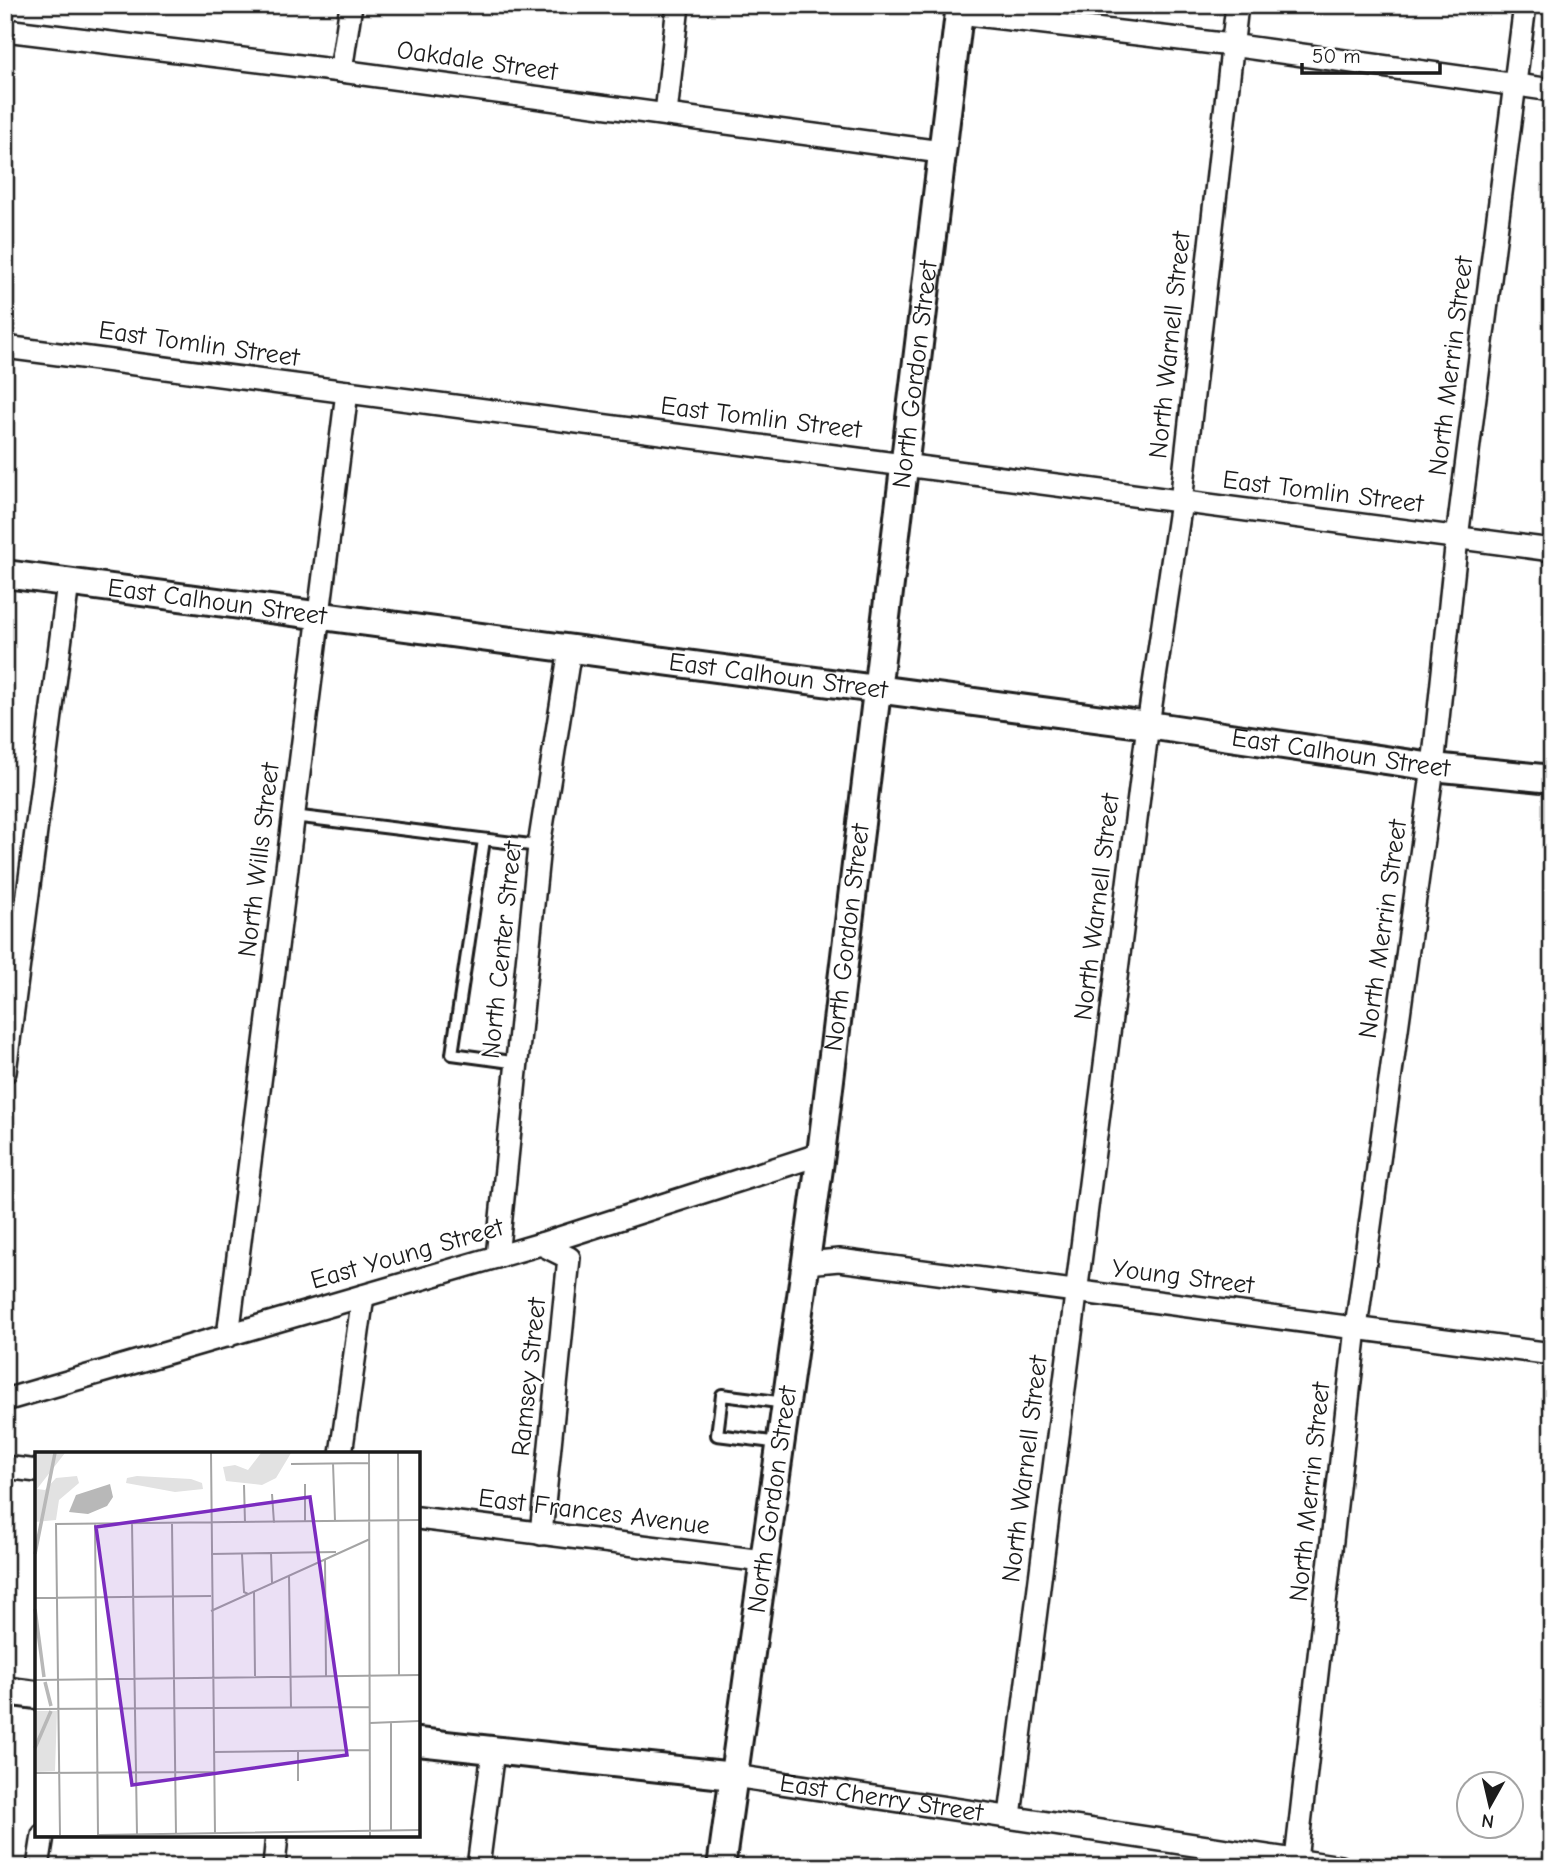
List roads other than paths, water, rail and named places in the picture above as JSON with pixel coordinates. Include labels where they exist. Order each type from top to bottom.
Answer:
[{"type":"street","points":[[341,71],[351,5]]},
{"type":"street","points":[[666,114],[678,5]]},
{"type":"street","name":"North Warnell Street","points":[[1010,1816],[1148,725],[1181,502],[1237,5]]},
{"type":"street","name":"North Merrin Street","points":[[1296,1860],[1356,1328],[1433,767],[1457,538],[1525,5]]},
{"type":"street","points":[[959,9],[1552,90]]},
{"type":"street","name":"North Gordon Street","points":[[721,1867],[821,1154],[959,9]]},
{"type":"street","name":"Oakdale Street","points":[[5,30],[341,71],[941,152]]},
{"type":"street","name":"East Tomlin Street","points":[[5,347],[1552,550]]},
{"type":"street","name":"North Wills Street","points":[[228,1336],[347,392]]},
{"type":"street","name":"East Calhoun Street","points":[[5,574],[1148,725],[1433,767],[1552,779]]},
{"type":"street","points":[[5,1072],[68,583]]},
{"type":"street","name":"North Center Street","points":[[496,1257],[519,1063],[539,846],[570,649]]},
{"type":"street","name":"East Young Street","points":[[5,1400],[541,1244],[821,1154]]},
{"type":"street","name":"Ramsey Street","points":[[541,1244],[569,1258],[541,1534]]},
{"type":"street","name":"Young Street","points":[[806,1263],[839,1260],[1552,1354]]},
{"type":"street","points":[[341,1452],[363,1296]]},
{"type":"street","points":[[5,1467],[35,1471]]},
{"type":"street","name":"East Frances Avenue","points":[[420,1518],[764,1561]]},
{"type":"street","points":[[5,1691],[35,1695]]},
{"type":"street","name":"East Cherry Street","points":[[420,1742],[734,1776],[1341,1867]]},
{"type":"street","points":[[478,1867],[493,1751]]},
{"type":"street","points":[[38,1867],[43,1837]]},
{"type":"street","points":[[274,1867],[277,1837]]},
{"type":"lane","points":[[293,816],[539,846]]},
{"type":"lane","points":[[484,840],[452,1054],[519,1063]]},
{"type":"lane","points":[[780,1443],[716,1435],[722,1395],[786,1403]]}]
